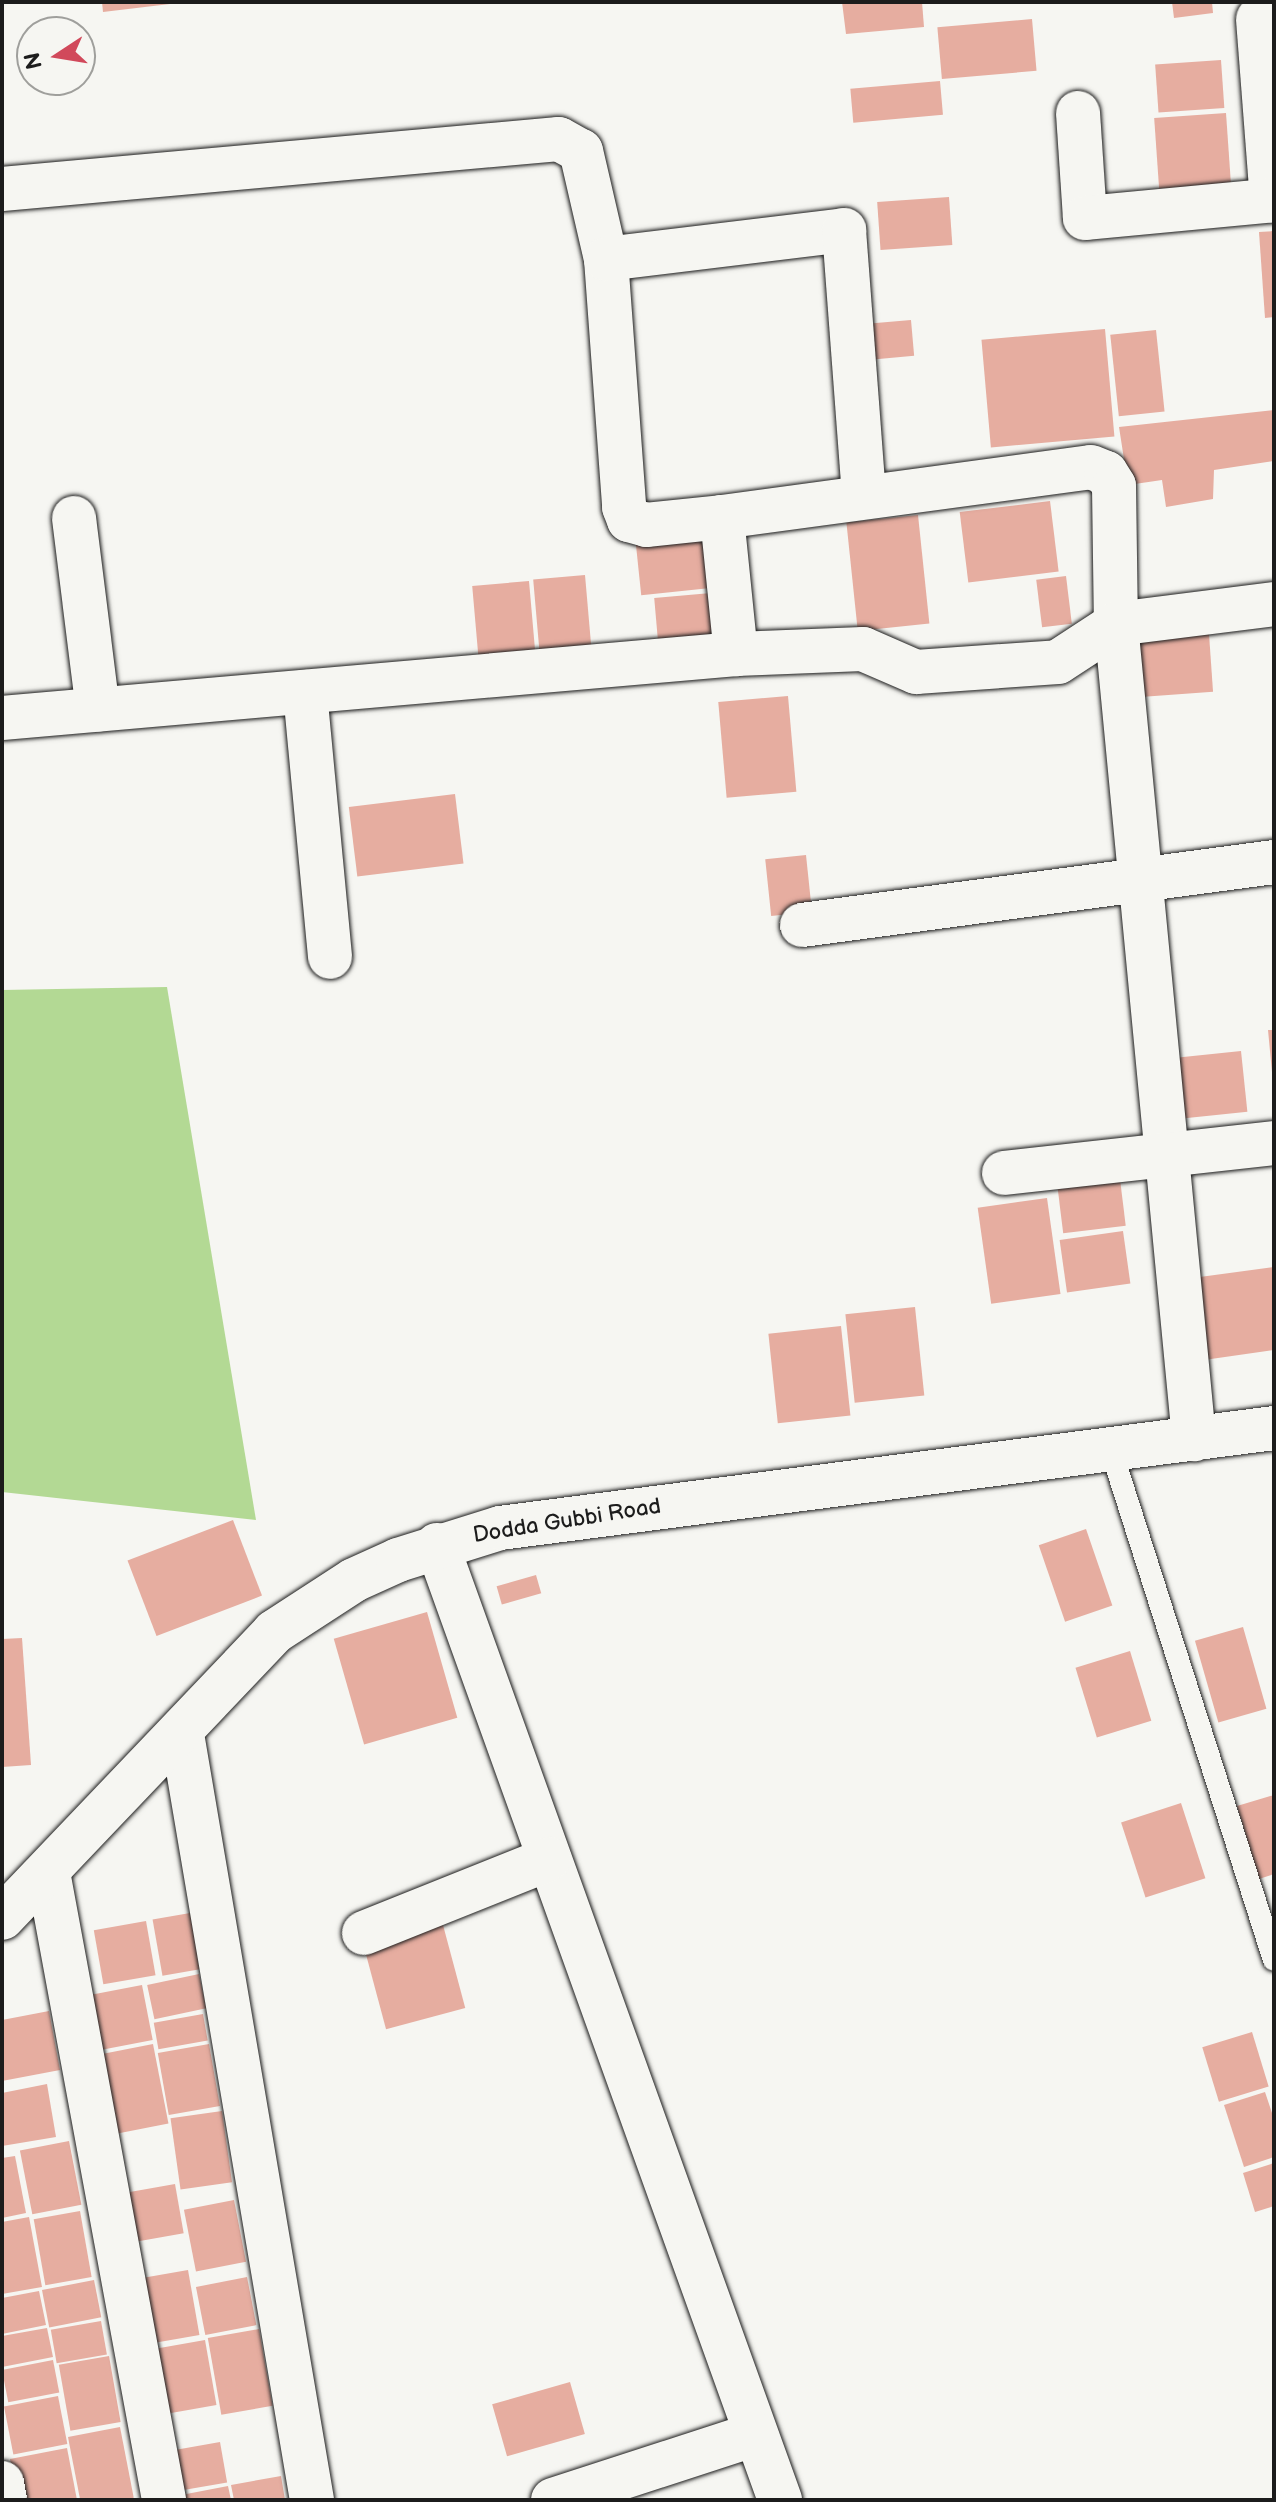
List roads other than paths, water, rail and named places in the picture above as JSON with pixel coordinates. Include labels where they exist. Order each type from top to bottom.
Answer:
[{"type":"street","points":[[1078,113],[1085,218],[1273,200],[1258,19]]},
{"type":"street","points":[[2,189],[559,139],[581,151],[606,259],[629,520],[646,525],[722,517],[864,495],[1091,467],[1106,473],[1114,486],[1116,624],[1194,1439]]},
{"type":"street","points":[[606,259],[844,230],[864,495]]},
{"type":"street","points":[[722,517],[736,654]]},
{"type":"street","points":[[74,518],[98,710]]},
{"type":"street","points":[[2,718],[736,654],[863,649],[916,672],[1058,662],[1116,624],[1274,604]]},
{"type":"street","points":[[305,692],[330,957]]},
{"type":"street","points":[[802,925],[1274,862]]},
{"type":"street","points":[[1004,1173],[1274,1143]]},
{"type":"street","name":"Dodda Gubbi Road","points":[[2,1918],[182,1734],[274,1632],[354,1580],[437,1545],[553,1520],[1274,1428]]},
{"type":"street","points":[[437,1545],[780,2500]]},
{"type":"street","points":[[182,1734],[312,2500]]},
{"type":"street","points":[[364,1933],[549,1859]]},
{"type":"street","points":[[48,1872],[164,2500]]},
{"type":"street","points":[[553,2500],[756,2434]]},
{"type":"street","points":[[2,2483],[5,2500]]},
{"type":"lane","points":[[1111,1450],[1274,1960]]}]
